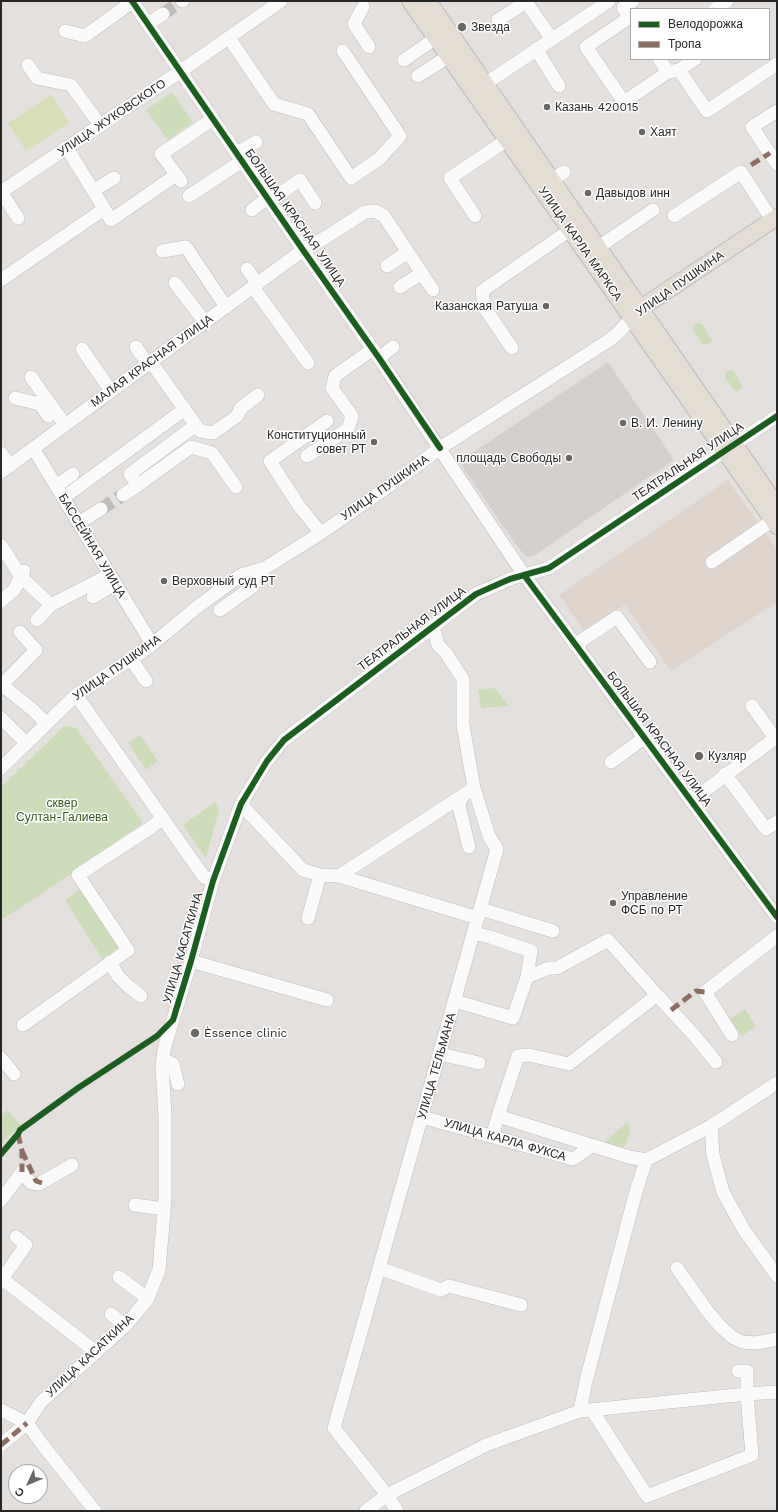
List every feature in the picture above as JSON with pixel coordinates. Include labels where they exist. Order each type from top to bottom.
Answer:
[{"type":"main road","name":"УЛИЦА КАРЛА МАРКСА","points":[[410,1],[570,230],[636,314],[730,448],[776,517]]},
{"type":"main road","name":"УЛИЦА КАРЛА МАРКСА","points":[[428,1],[485,84],[558,176],[636,314]]},
{"type":"main road","name":"УЛИЦА ПУШКИНА","points":[[636,314],[775,218]]},
{"type":"street","points":[[65,31],[85,36],[132,1]]},
{"type":"street","name":"БОЛЬШАЯ КРАСНАЯ УЛИЦА","points":[[132,1],[302,250],[376,353],[524,575],[777,917]]},
{"type":"street","name":"УЛИЦА ЖУКОВСКОГО","points":[[1,192],[181,71],[281,1]]},
{"type":"street","points":[[485,84],[609,1]]},
{"type":"street","points":[[633,1],[623,8],[630,18],[586,46],[624,102],[693,60]]},
{"type":"street","points":[[716,8],[727,1]]},
{"type":"street","points":[[498,20],[526,2],[552,39]]},
{"type":"street","points":[[365,3],[354,24],[369,47]]},
{"type":"street","points":[[148,24],[163,14]]},
{"type":"street","points":[[229,38],[274,104],[308,114],[351,178],[379,159],[400,136],[343,51]]},
{"type":"street","points":[[404,60],[436,38]]},
{"type":"street","points":[[536,49],[559,86]]},
{"type":"street","points":[[418,76],[449,56]]},
{"type":"street","points":[[660,60],[673,71],[707,110],[777,64]]},
{"type":"street","points":[[28,65],[37,78],[71,85],[100,125]]},
{"type":"street","points":[[777,111],[752,127],[777,164]]},
{"type":"street","points":[[67,148],[111,220],[178,178],[161,154],[213,119]]},
{"type":"street","points":[[475,216],[450,178],[507,140]]},
{"type":"street","points":[[189,196],[256,142]]},
{"type":"street","points":[[674,216],[741,172],[775,218]]},
{"type":"street","points":[[93,191],[114,178]]},
{"type":"street","points":[[252,210],[300,180],[315,203]]},
{"type":"street","points":[[1,192],[18,218]]},
{"type":"street","points":[[1,280],[104,210]]},
{"type":"street","points":[[599,249],[606,242],[653,210]]},
{"type":"street","name":"МАЛАЯ КРАСНАЯ УЛИЦА","points":[[6,469],[302,250],[328,236],[365,212],[375,211],[384,216],[433,290]]},
{"type":"street","points":[[512,348],[484,307],[482,291],[570,230]]},
{"type":"street","points":[[162,251],[186,248],[226,307]]},
{"type":"street","points":[[386,266],[408,252]]},
{"type":"street","points":[[247,269],[255,285],[308,363]]},
{"type":"street","points":[[400,287],[422,273]]},
{"type":"street","points":[[175,283],[205,322]]},
{"type":"street","name":"УЛИЦА ПУШКИНА","points":[[1,768],[76,695],[131,659],[157,645],[197,608],[241,575],[265,568],[321,533],[395,482],[440,448],[608,341],[617,334],[636,314]]},
{"type":"street","points":[[307,456],[348,429],[352,416],[332,388],[335,376],[376,353],[393,347]]},
{"type":"street","points":[[82,349],[111,391]]},
{"type":"street","points":[[135,351],[148,364],[185,409],[200,430],[213,433],[237,416],[240,408],[258,395]]},
{"type":"street","points":[[31,377],[62,428]]},
{"type":"street","points":[[15,398],[40,404],[62,428]]},
{"type":"street","points":[[63,498],[185,409]]},
{"type":"street","name":"ТЕАТРАЛЬНАЯ УЛИЦА","points":[[213,881],[241,804],[267,761],[284,740],[476,594],[510,579],[549,568],[777,416]]},
{"type":"street","points":[[321,533],[299,506],[270,462],[327,422]]},
{"type":"street","points":[[138,485],[130,474],[196,425]]},
{"type":"street","points":[[123,495],[192,447],[212,453],[236,487]]},
{"type":"street","name":"БАССЕЙНАЯ УЛИЦА","points":[[33,448],[112,579],[157,645]]},
{"type":"street","points":[[1,453],[6,469]]},
{"type":"street","points":[[56,486],[73,474]]},
{"type":"street","points":[[78,523],[101,509]]},
{"type":"street","points":[[712,562],[776,517]]},
{"type":"street","points":[[2,548],[22,574],[51,605]]},
{"type":"street","points":[[220,610],[252,587],[265,568]]},
{"type":"street","points":[[1,601],[14,590],[22,574]]},
{"type":"street","points":[[93,597],[112,579]]},
{"type":"street","points":[[38,620],[51,605],[112,579]]},
{"type":"street","points":[[575,644],[617,617],[650,662]]},
{"type":"street","name":"УЛИЦА ТЕЛЬМАНА","points":[[387,1495],[334,1428],[497,849],[494,833],[474,788],[463,725],[463,679],[446,653],[438,645],[433,627]]},
{"type":"street","points":[[20,632],[36,650],[2,685],[33,710],[46,723]]},
{"type":"street","points":[[131,659],[146,681]]},
{"type":"street","name":"УЛИЦА КАСАТКИНА","points":[[1,1445],[27,1423],[41,1402],[125,1326],[147,1298],[159,1270],[164,1209],[165,1115],[162,1066],[164,1049],[191,961],[213,881],[204,877],[76,695]]},
{"type":"street","points":[[691,801],[776,737],[752,706]]},
{"type":"street","points":[[1,718],[26,743]]},
{"type":"street","points":[[611,762],[644,738]]},
{"type":"street","points":[[726,774],[766,829],[777,822]]},
{"type":"street","points":[[339,876],[474,788]]},
{"type":"street","points":[[462,796],[459,806],[469,847]]},
{"type":"street","points":[[241,804],[303,870],[320,875],[339,876],[479,914],[553,930]]},
{"type":"street","points":[[23,1025],[128,950],[78,875],[163,818]]},
{"type":"street","points":[[308,918],[320,875]]},
{"type":"street","points":[[455,1001],[513,1018],[527,977],[532,951],[474,933]]},
{"type":"street","points":[[732,1035],[705,992],[777,936]]},
{"type":"street","points":[[527,977],[549,968],[557,968],[608,940],[693,1034],[716,1062]]},
{"type":"street","points":[[191,961],[327,1000]]},
{"type":"street","points":[[110,962],[118,976],[141,996]]},
{"type":"street","points":[[492,1137],[518,1056],[529,1055],[569,1064],[657,995]]},
{"type":"street","points":[[440,1054],[479,1063]]},
{"type":"street","points":[[1,1058],[14,1074]]},
{"type":"street","points":[[163,1059],[173,1064],[178,1084]]},
{"type":"street","points":[[498,1116],[629,1158],[646,1160],[711,1126],[777,1083]]},
{"type":"street","name":"УЛИЦА КАРЛА ФУКСА","points":[[422,1117],[573,1159],[592,1146]]},
{"type":"street","points":[[711,1126],[713,1155],[723,1192],[744,1230],[773,1262],[777,1276]]},
{"type":"street","points":[[646,1160],[635,1195],[586,1381],[586,1410],[647,1496],[752,1455],[746,1371],[738,1371]]},
{"type":"street","points":[[1,1200],[22,1172],[31,1183],[39,1184],[72,1165]]},
{"type":"street","points":[[135,1205],[164,1209]]},
{"type":"street","points":[[16,1237],[26,1245],[1,1278],[96,1352]]},
{"type":"street","points":[[379,1268],[441,1290],[449,1286],[521,1305]]},
{"type":"street","points":[[677,1268],[708,1312],[732,1337],[742,1342],[756,1343],[777,1339]]},
{"type":"street","points":[[119,1277],[147,1298]]},
{"type":"street","points":[[111,1314],[125,1326]]},
{"type":"street","points":[[366,1511],[387,1495],[486,1445],[586,1410],[777,1392]]},
{"type":"street","points":[[1,1410],[27,1423],[95,1511]]},
{"type":"street","points":[[387,1495],[397,1511]]},
{"type":"shaded area","name":"площадь Свободы","points":[[608,362],[674,460],[535,555],[530,557],[526,556],[519,549],[461,463],[469,455]]},
{"type":"shaded area","points":[[728,480],[777,549],[777,602],[671,671],[625,605],[584,631],[559,595]]},
{"type":"green space","points":[[172,92],[193,122],[168,140],[146,110]]},
{"type":"green space","points":[[51,95],[69,123],[26,151],[8,123]]},
{"type":"green space","points":[[698,323],[702,324],[711,338],[712,341],[706,345],[702,344],[692,329],[693,326]]},
{"type":"green space","points":[[730,370],[733,371],[742,385],[742,388],[738,391],[734,390],[725,377],[725,374]]},
{"type":"green space","points":[[495,688],[509,706],[481,708],[478,690]]},
{"type":"green space","name":"сквер Султан-Галиева","points":[[64,726],[71,726],[77,729],[143,823],[43,893],[1,920],[1,787]]},
{"type":"green space","points":[[140,735],[158,761],[146,770],[128,743]]},
{"type":"green space","points":[[215,802],[219,810],[206,858],[183,825]]},
{"type":"green space","points":[[81,889],[118,943],[118,947],[103,960],[65,900]]},
{"type":"green space","points":[[745,1009],[756,1026],[742,1036],[730,1019]]},
{"type":"green space","points":[[8,1110],[21,1126],[4,1140],[5,1142],[1,1146],[1,1115]]},
{"type":"green space","points":[[628,1122],[630,1129],[626,1145],[622,1149],[601,1145]]},
{"type":"tunnel","points":[[163,14],[182,1]]},
{"type":"tunnel","points":[[101,509],[123,495]]},
{"type":"marked path","points":[[751,165],[770,153]]},
{"type":"marked path","points":[[671,1010],[696,991],[705,992]]},
{"type":"marked path","points":[[18,1134],[22,1151],[22,1172]]},
{"type":"marked path","points":[[22,1151],[36,1181],[42,1183]]},
{"type":"marked path","points":[[1,1445],[27,1423]]},
{"type":"cycle path","points":[[132,1],[440,448]]},
{"type":"cycle path","points":[[1,1154],[20,1130],[78,1088],[157,1036],[173,1020],[213,881],[241,804],[267,761],[284,740],[476,594],[510,579],[549,568],[777,416]]},
{"type":"cycle path","points":[[524,575],[777,917]]},
{"type":"place","name":"Звезда","points":[[462,27]]},
{"type":"place","name":"Казань 420015","points":[[547,107]]},
{"type":"place","name":"Хаят","points":[[642,132]]},
{"type":"place","name":"Давыдов инн","points":[[588,193]]},
{"type":"place","name":"Казанская Ратуша","points":[[546,306]]},
{"type":"place","name":"В. И. Ленину","points":[[623,423]]},
{"type":"place","name":"Конституционный совет РТ","points":[[374,442]]},
{"type":"place","name":"площадь Свободы","points":[[569,458]]},
{"type":"place","name":"Верховный суд РТ","points":[[164,581]]},
{"type":"place","name":"Кузляр","points":[[699,756]]},
{"type":"place","name":"Управление ФСБ по РТ","points":[[613,903]]},
{"type":"place","name":"Èssence clinic","points":[[195,1033]]}]
